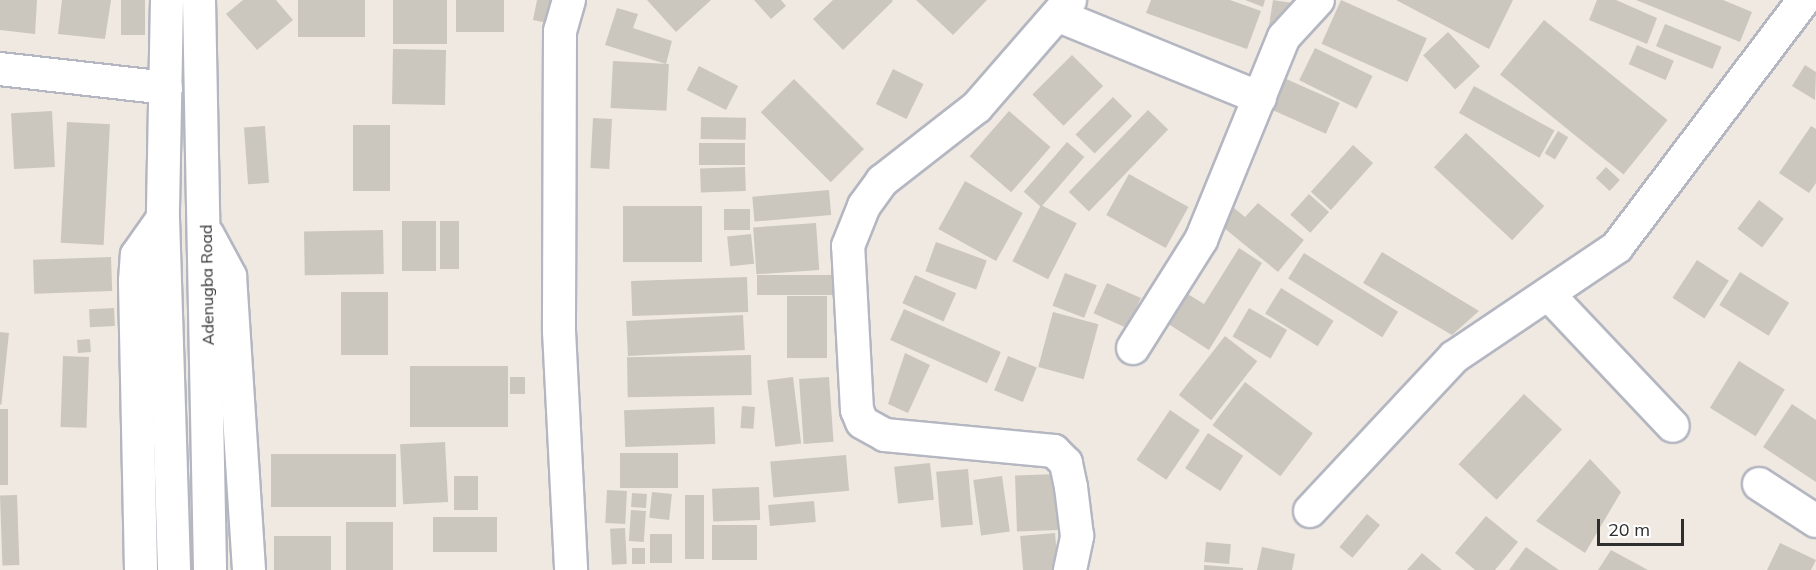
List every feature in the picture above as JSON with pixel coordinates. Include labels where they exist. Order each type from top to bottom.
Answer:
[{"type":"street","points":[[166,0],[163,218],[174,570]]},
{"type":"street","name":"Adenugba Road","points":[[199,0],[197,75],[206,233],[210,570]]},
{"type":"street","points":[[569,0],[560,31],[559,331],[571,570]]},
{"type":"street","points":[[1133,348],[1201,240],[1284,37],[1318,0]]},
{"type":"street","points":[[1310,511],[1454,357],[1617,247],[1804,0]]},
{"type":"street","points":[[1070,570],[1077,536],[1071,487],[1066,463],[1054,452],[885,435],[862,422],[857,410],[848,246],[882,181],[977,107],[1065,8],[1260,98]]},
{"type":"street","points":[[0,69],[166,88]]},
{"type":"street","points":[[141,570],[135,281],[137,255],[163,218]]},
{"type":"street","points":[[206,233],[230,276],[249,570]]},
{"type":"street","points":[[1549,295],[1673,426]]},
{"type":"street","points":[[1759,484],[1816,521]]},
{"type":"building","points":[[0,0],[37,0],[35,34],[0,30]]},
{"type":"building","points":[[62,0],[111,0],[105,39],[58,34]]},
{"type":"building","points":[[121,0],[145,0],[145,35],[121,35]]},
{"type":"building","points":[[243,0],[276,0],[293,20],[257,50],[226,14]]},
{"type":"building","points":[[298,0],[365,0],[365,37],[298,37]]},
{"type":"building","points":[[393,0],[447,0],[447,44],[393,44]]},
{"type":"building","points":[[456,0],[504,0],[504,32],[456,32]]},
{"type":"building","points":[[537,0],[556,0],[552,24],[533,20]]},
{"type":"building","points":[[647,0],[711,0],[676,32]]},
{"type":"building","points":[[754,0],[781,0],[786,6],[771,19]]},
{"type":"building","points":[[833,0],[893,1],[843,50],[813,19]]},
{"type":"building","points":[[916,0],[987,0],[953,35]]},
{"type":"building","points":[[1151,0],[1230,0],[1261,11],[1247,49],[1146,13]]},
{"type":"building","points":[[1245,0],[1265,0],[1263,7]]},
{"type":"building","points":[[1273,0],[1291,3],[1284,45],[1266,42]]},
{"type":"building","points":[[1341,0],[1427,38],[1407,82],[1321,44]]},
{"type":"building","points":[[1396,0],[1513,0],[1489,49]]},
{"type":"building","points":[[1597,0],[1616,0],[1657,18],[1647,44],[1589,20]]},
{"type":"building","points":[[1636,0],[1723,0],[1752,12],[1740,42]]},
{"type":"building","points":[[617,8],[638,14],[633,28],[672,41],[666,64],[605,45]]},
{"type":"building","points":[[1544,20],[1668,120],[1624,174],[1500,74]]},
{"type":"building","points":[[1665,24],[1722,47],[1713,69],[1656,46]]},
{"type":"building","points":[[1448,32],[1480,66],[1455,90],[1423,55]]},
{"type":"building","points":[[1637,45],[1674,61],[1666,80],[1629,64]]},
{"type":"building","points":[[1315,48],[1373,76],[1357,108],[1299,80]]},
{"type":"building","points":[[393,49],[446,50],[445,105],[392,104]]},
{"type":"building","points":[[1072,55],[1103,86],[1064,126],[1032,95]]},
{"type":"building","points":[[613,61],[669,64],[666,111],[611,108]]},
{"type":"building","points":[[1805,65],[1816,72],[1815,100],[1792,86]]},
{"type":"building","points":[[699,66],[738,86],[726,110],[687,90]]},
{"type":"building","points":[[893,69],[924,84],[906,119],[876,104]]},
{"type":"building","points":[[1284,78],[1340,103],[1326,134],[1270,109]]},
{"type":"building","points":[[794,79],[864,149],[831,182],[761,112]]},
{"type":"building","points":[[1474,86],[1554,131],[1539,158],[1459,113]]},
{"type":"building","points":[[1113,97],[1132,116],[1095,154],[1076,134]]},
{"type":"building","points":[[1148,110],[1168,129],[1089,211],[1069,192]]},
{"type":"building","points":[[52,111],[55,167],[14,169],[11,113]]},
{"type":"building","points":[[1009,111],[1051,147],[1011,192],[970,156]]},
{"type":"building","points":[[701,117],[746,118],[746,140],[701,139]]},
{"type":"building","points":[[593,118],[612,119],[609,169],[590,168]]},
{"type":"building","points":[[67,122],[110,124],[104,245],[61,243]]},
{"type":"building","points":[[353,125],[390,125],[390,191],[353,191]]},
{"type":"building","points":[[265,126],[269,183],[248,184],[244,127]]},
{"type":"building","points":[[1811,126],[1816,129],[1816,183],[1809,193],[1779,173]]},
{"type":"building","points":[[1558,131],[1568,137],[1555,159],[1545,153]]},
{"type":"building","points":[[1466,133],[1544,206],[1512,240],[1434,167]]},
{"type":"building","points":[[1067,142],[1084,157],[1041,207],[1024,192]]},
{"type":"building","points":[[699,143],[745,143],[745,165],[699,165]]},
{"type":"building","points":[[1353,145],[1373,163],[1331,210],[1311,192]]},
{"type":"building","points":[[745,167],[746,191],[701,193],[700,169]]},
{"type":"building","points":[[1606,167],[1620,180],[1610,191],[1596,178]]},
{"type":"building","points":[[1129,174],[1188,207],[1166,248],[1106,215]]},
{"type":"building","points":[[965,181],[1023,213],[996,261],[938,229]]},
{"type":"building","points":[[829,190],[831,215],[754,222],[752,197]]},
{"type":"building","points":[[1309,194],[1329,212],[1310,233],[1290,215]]},
{"type":"building","points":[[1759,200],[1784,219],[1762,247],[1737,229]]},
{"type":"building","points":[[1258,203],[1304,240],[1278,272],[1218,223],[1233,207],[1245,217]]},
{"type":"building","points":[[1041,205],[1077,223],[1048,279],[1012,261]]},
{"type":"building","points":[[623,206],[702,206],[702,262],[623,262]]},
{"type":"building","points":[[724,209],[750,209],[750,230],[724,230]]},
{"type":"building","points":[[402,221],[436,221],[436,271],[402,271]]},
{"type":"building","points":[[440,221],[459,221],[459,269],[440,269]]},
{"type":"building","points":[[816,223],[819,270],[756,274],[753,227]]},
{"type":"building","points":[[383,230],[384,274],[305,275],[304,231]]},
{"type":"building","points":[[751,234],[754,264],[730,266],[727,237]]},
{"type":"building","points":[[936,242],[987,260],[976,290],[925,271]]},
{"type":"building","points":[[1239,248],[1262,263],[1209,350],[1159,318],[1178,288],[1204,304]]},
{"type":"building","points":[[1382,252],[1479,311],[1452,335],[1363,283]]},
{"type":"building","points":[[1304,253],[1398,312],[1382,337],[1288,278]]},
{"type":"building","points":[[111,257],[112,291],[34,294],[33,260]]},
{"type":"building","points":[[1697,260],[1729,281],[1704,318],[1672,298]]},
{"type":"building","points":[[1740,272],[1789,303],[1769,336],[1719,305]]},
{"type":"building","points":[[1065,273],[1097,285],[1084,318],[1052,306]]},
{"type":"building","points":[[757,275],[838,275],[838,295],[757,295]]},
{"type":"building","points":[[915,275],[956,293],[944,322],[902,303]]},
{"type":"building","points":[[747,277],[748,312],[632,316],[631,281]]},
{"type":"building","points":[[1107,283],[1141,298],[1127,328],[1094,313]]},
{"type":"building","points":[[1281,288],[1334,321],[1318,346],[1265,313]]},
{"type":"building","points":[[341,292],[388,292],[388,355],[341,355]]},
{"type":"building","points":[[787,296],[827,296],[827,358],[787,358]]},
{"type":"building","points":[[114,308],[115,326],[90,327],[89,309]]},
{"type":"building","points":[[1249,308],[1287,330],[1271,359],[1232,337]]},
{"type":"building","points":[[904,309],[1001,352],[987,383],[890,340]]},
{"type":"building","points":[[1053,312],[1098,324],[1084,379],[1038,367]]},
{"type":"building","points":[[743,315],[745,350],[628,356],[626,321]]},
{"type":"building","points":[[0,332],[9,333],[0,404]]},
{"type":"building","points":[[1225,336],[1257,361],[1211,420],[1179,395]]},
{"type":"building","points":[[90,339],[91,352],[78,353],[77,340]]},
{"type":"building","points":[[905,353],[930,365],[908,413],[888,404]]},
{"type":"building","points":[[751,355],[752,395],[628,397],[627,357]]},
{"type":"building","points":[[63,356],[89,357],[87,428],[61,427]]},
{"type":"building","points":[[1008,356],[1037,368],[1023,402],[994,390]]},
{"type":"building","points":[[1739,361],[1785,390],[1756,436],[1710,408]]},
{"type":"building","points":[[410,366],[508,366],[508,427],[410,427]]},
{"type":"building","points":[[510,377],[525,377],[525,394],[510,394]]},
{"type":"building","points":[[793,377],[801,444],[775,447],[767,380]]},
{"type":"building","points":[[829,377],[834,442],[804,444],[799,379]]},
{"type":"building","points":[[1245,382],[1313,433],[1280,476],[1213,425]]},
{"type":"building","points":[[1524,394],[1562,429],[1497,500],[1459,464]]},
{"type":"building","points":[[1792,404],[1816,420],[1816,482],[1763,447]]},
{"type":"building","points":[[742,406],[755,407],[753,429],[740,428]]},
{"type":"building","points":[[714,407],[715,444],[625,447],[624,410]]},
{"type":"building","points":[[0,409],[8,409],[8,485],[0,485]]},
{"type":"building","points":[[1170,410],[1200,430],[1166,480],[1136,460]]},
{"type":"building","points":[[1208,433],[1243,456],[1220,491],[1185,468]]},
{"type":"building","points":[[445,442],[448,502],[403,504],[400,444]]},
{"type":"building","points":[[620,453],[678,453],[678,488],[620,488]]},
{"type":"building","points":[[271,454],[396,454],[396,507],[271,507]]},
{"type":"building","points":[[846,455],[849,491],[773,497],[770,462]]},
{"type":"building","points":[[1590,459],[1621,492],[1585,553],[1536,521]]},
{"type":"building","points":[[930,463],[934,500],[898,504],[894,467]]},
{"type":"building","points":[[968,469],[973,525],[941,528],[936,472]]},
{"type":"building","points":[[1056,474],[1058,530],[1017,531],[1015,475]]},
{"type":"building","points":[[454,476],[478,476],[478,510],[454,510]]},
{"type":"building","points":[[1002,476],[1010,531],[981,535],[973,480]]},
{"type":"building","points":[[759,487],[760,520],[713,522],[712,489]]},
{"type":"building","points":[[607,490],[627,491],[625,524],[605,523]]},
{"type":"building","points":[[652,492],[672,494],[669,520],[649,518]]},
{"type":"building","points":[[632,493],[647,494],[646,508],[631,507]]},
{"type":"building","points":[[17,495],[19,565],[2,566],[0,496]]},
{"type":"building","points":[[685,495],[704,495],[704,559],[685,559]]},
{"type":"building","points":[[814,501],[816,522],[770,526],[768,505]]},
{"type":"building","points":[[631,510],[646,511],[644,542],[629,541]]},
{"type":"building","points":[[1367,514],[1380,525],[1352,558],[1339,547]]},
{"type":"building","points":[[1486,516],[1518,542],[1495,570],[1475,570],[1455,553]]},
{"type":"building","points":[[433,517],[497,517],[497,552],[433,552]]},
{"type":"building","points":[[346,522],[393,522],[393,570],[346,570]]},
{"type":"building","points":[[712,525],[757,525],[757,560],[712,560]]},
{"type":"building","points":[[625,528],[627,564],[612,565],[610,529]]},
{"type":"building","points":[[1055,533],[1058,570],[1023,570],[1020,536]]},
{"type":"building","points":[[650,534],[672,534],[672,563],[650,563]]},
{"type":"building","points":[[274,536],[331,536],[331,570],[274,570]]},
{"type":"building","points":[[1206,542],[1231,544],[1229,564],[1204,562]]},
{"type":"building","points":[[1780,543],[1816,560],[1811,570],[1767,570]]},
{"type":"building","points":[[1262,547],[1295,554],[1292,570],[1257,570]]},
{"type":"building","points":[[1526,547],[1559,570],[1509,570]]},
{"type":"building","points":[[632,548],[645,548],[645,564],[632,564]]},
{"type":"building","points":[[1611,550],[1648,570],[1598,570]]},
{"type":"building","points":[[1422,553],[1442,570],[1407,570]]},
{"type":"building","points":[[1204,565],[1243,568],[1243,570],[1204,570]]}]
